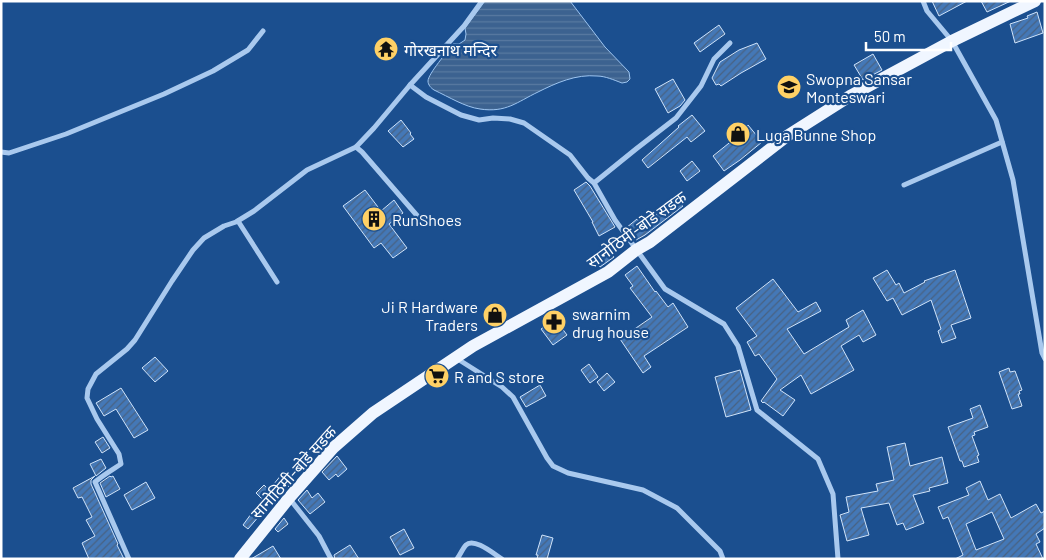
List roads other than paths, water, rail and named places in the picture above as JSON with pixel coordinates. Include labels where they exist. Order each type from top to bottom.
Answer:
[{"type":"main road","name":"सानोठिमी-बोडे सडक","points":[[240,559],[332,448],[373,413],[473,346],[608,272],[636,250],[650,242],[787,136],[850,96],[952,41],[1035,1]]},
{"type":"street","points":[[129,559],[95,482],[121,464],[119,454],[97,419],[87,398],[88,389],[96,374],[136,340],[172,280],[204,238],[254,211],[307,170],[356,148],[464,26],[482,1]]},
{"type":"street","points":[[923,1],[927,11],[952,41],[996,120],[1013,180],[1042,353],[1045,359]]},
{"type":"street","points":[[1,152],[9,153],[66,134],[213,71],[248,50],[263,30]]},
{"type":"street","points":[[594,183],[676,118],[701,86],[714,59],[730,43]]},
{"type":"street","points":[[410,85],[426,97],[461,115],[478,120],[493,118],[510,119],[524,123],[570,154],[594,183],[615,220],[665,290],[724,324],[738,346],[757,410],[818,458],[833,494],[838,559]]},
{"type":"street","points":[[904,185],[1002,142]]},
{"type":"street","points":[[356,148],[362,152],[420,219]]},
{"type":"street","points":[[238,220],[277,282]]},
{"type":"street","points":[[455,358],[502,387],[513,397],[553,466],[568,473],[643,490],[677,508],[720,551],[722,559]]},
{"type":"street","points":[[289,498],[319,536],[331,559]]},
{"type":"street","points":[[457,559],[467,544],[471,542],[476,543],[502,559]]},
{"type":"water","points":[[485,1],[570,1],[605,47],[629,72],[630,79],[622,83],[600,76],[581,76],[552,85],[511,106],[489,110],[469,106],[434,90],[428,82],[431,73],[453,44],[459,44],[465,40],[465,28]]},
{"type":"place","name":"गोरखनाथ मन्दिर","points":[[386,49]]},
{"type":"place","name":"Swopna Sansar Monteswari","points":[[789,87]]},
{"type":"place","name":"Luga Bunne Shop","points":[[738,134]]},
{"type":"place","name":"RunShoes","points":[[374,219]]},
{"type":"place","name":"Ji R Hardware Traders","points":[[495,315]]},
{"type":"place","name":"swarnim drug house","points":[[554,322]]},
{"type":"place","name":"R and S store","points":[[437,376]]}]
